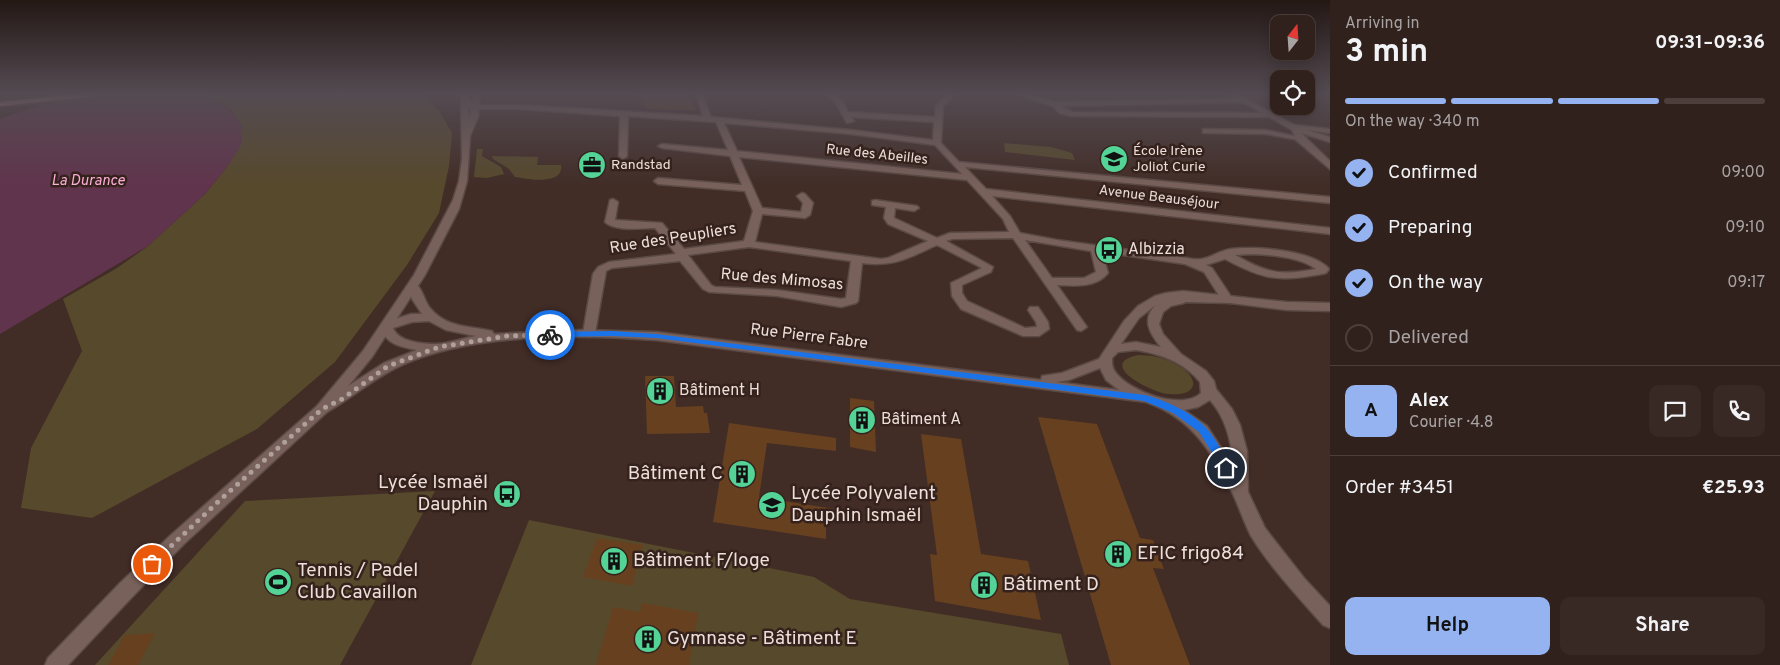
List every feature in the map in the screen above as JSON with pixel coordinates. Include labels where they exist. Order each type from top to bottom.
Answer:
[{"type":"street","points":[[55,665],[127,589],[178,539],[322,409],[355,372],[413,286],[448,221],[464,180],[467,135],[465,125]]},
{"type":"street","points":[[467,135],[471,125]]},
{"type":"street","points":[[624,125],[624,156]]},
{"type":"street","points":[[721,125],[758,211],[805,215],[808,203],[802,196]]},
{"type":"street","points":[[774,125],[937,143],[985,192],[1007,218],[1016,235],[1047,281],[1081,327]]},
{"type":"street","points":[[851,132],[853,125]]},
{"type":"street","points":[[937,143],[939,125]]},
{"type":"street","points":[[1285,125],[1295,132],[1330,166]]},
{"type":"street","points":[[1206,131],[1273,133],[1330,131]]},
{"type":"street","points":[[1295,132],[1330,140]]},
{"type":"street","name":"Rue des Abeilles","points":[[662,146],[970,177]]},
{"type":"street","points":[[958,164],[1330,200]]},
{"type":"street","points":[[658,180],[747,188]]},
{"type":"street","name":"Avenue Beauséjour","points":[[985,192],[1330,232]]},
{"type":"street","points":[[613,202],[610,222],[620,225],[658,226],[682,255]]},
{"type":"street","points":[[874,203],[914,208]]},
{"type":"street","points":[[891,205],[889,218],[892,222],[988,267],[987,270],[957,283],[955,288],[959,300],[965,306],[1023,332],[1036,333],[1043,328],[1042,322],[1034,310]]},
{"type":"street","name":"Rue des Peupliers","points":[[589,334],[599,274],[602,269],[617,262],[682,255],[750,244],[758,211]]},
{"type":"street","points":[[750,244],[857,260],[890,261],[936,241],[957,235],[1016,235],[1180,259],[1196,264],[1212,274],[1227,299]]},
{"type":"street","points":[[1047,281],[1082,281],[1096,278],[1102,273],[1096,248]]},
{"type":"street","points":[[1196,264],[1225,254],[1242,250],[1300,258],[1316,262],[1323,269],[1322,271],[1288,278],[1267,276],[1225,254]]},
{"type":"street","name":"Rue des Mimosas","points":[[682,255],[707,287],[713,290],[777,293],[848,304],[852,301],[857,260]]},
{"type":"street","points":[[413,286],[420,306],[429,317],[458,330],[507,336]]},
{"type":"street","points":[[1114,349],[1115,344],[1135,314],[1154,300],[1166,295],[1183,294],[1287,306],[1330,307]]},
{"type":"street","points":[[1177,357],[1156,333],[1152,323],[1159,309],[1170,301],[1185,298],[1228,301],[1227,299]]},
{"type":"street","points":[[1170,301],[1191,300],[1289,313],[1330,314]]},
{"type":"street","points":[[386,326],[410,318],[429,317]]},
{"type":"street","points":[[386,326],[390,336],[402,342],[419,346],[439,347]]},
{"type":"street","name":"Rue Pierre Fabre","points":[[507,336],[648,335],[1023,381],[1145,398]]},
{"type":"street","points":[[322,409],[342,399],[388,366],[439,347],[507,336]]},
{"type":"street","points":[[1210,391],[1206,399],[1195,404],[1179,405],[1145,398],[1116,381],[1104,362],[1109,353],[1114,349],[1136,346],[1177,357],[1197,370],[1204,377],[1210,391],[1218,398],[1235,432],[1242,462],[1240,492]]},
{"type":"street","name":"Rue Pierre Fabre","points":[[1023,381],[1064,377],[1104,362]]},
{"type":"street","points":[[1160,402],[1189,419],[1202,430],[1213,445],[1240,492],[1258,532],[1268,547],[1330,620]]},
{"type":"shaded area","points":[[447,125],[452,133],[449,166],[439,213],[407,265],[335,362],[257,429],[92,518],[21,508],[31,448],[82,351],[63,299],[117,268],[148,246],[205,194],[230,163],[242,126]]},
{"type":"shaded area","points":[[1004,143],[1051,147],[1072,153],[1075,160],[1005,152]]},
{"type":"shaded area","points":[[477,149],[483,149],[482,156],[501,167],[504,174],[487,178],[474,177]]},
{"type":"shaded area","points":[[492,156],[538,157],[537,165],[561,165],[560,172],[551,179],[544,180],[515,177],[509,169],[493,159]]},
{"type":"shaded area","points":[[1138,355],[1159,358],[1179,366],[1191,377],[1193,386],[1185,393],[1169,394],[1140,384],[1124,371],[1122,365],[1126,359]]},
{"type":"shaded area","name":"Tennis / Padel Club Cavaillon","points":[[435,491],[340,665],[95,665],[245,501]]},
{"type":"shaded area","points":[[529,520],[814,577],[850,599],[1061,634],[1069,665],[471,665]]},
{"type":"water","name":"La Durance","points":[[0,125],[241,125],[242,143],[230,163],[205,194],[148,246],[0,334]]},
{"type":"building","name":"Bâtiment H","points":[[645,376],[674,376],[676,407],[703,406],[704,413],[707,413],[710,433],[647,434]]},
{"type":"building","name":"Bâtiment A","points":[[850,398],[874,401],[876,452],[850,447]]},
{"type":"building","name":"EFIC frigo84","points":[[1038,417],[1097,424],[1140,538],[1153,540],[1164,569],[1153,568],[1190,665],[1111,665]]},
{"type":"building","name":"Bâtiment C","points":[[729,423],[836,438],[836,451],[767,443],[759,497],[835,509],[835,521],[826,520],[826,539],[713,522]]},
{"type":"building","points":[[921,434],[961,439],[981,554],[1028,561],[1041,620],[935,601],[930,554],[937,555]]},
{"type":"building","name":"Bâtiment F/loge","points":[[597,538],[643,545],[632,586],[583,577]]},
{"type":"building","name":"Gymnase - Bâtiment E","points":[[642,603],[698,613],[689,665],[596,665],[613,607],[640,612]]},
{"type":"building","points":[[155,633],[138,665],[108,665],[125,635]]},
{"type":"way so far","points":[[152,564],[221,499],[322,409],[342,399],[388,366],[439,347],[469,341],[507,336],[550,335]]},
{"type":"place","name":"École Irène Joliot Curie","points":[[1114,159]]},
{"type":"place","name":"Randstad","points":[[592,165]]},
{"type":"place","name":"Albizzia","points":[[1109,250]]},
{"type":"place","name":"Bâtiment H","points":[[660,391]]},
{"type":"place","name":"Bâtiment A","points":[[862,420]]},
{"type":"place","name":"Bâtiment C","points":[[742,474]]},
{"type":"place","name":"Lycée Ismaël Dauphin","points":[[507,494]]},
{"type":"place","name":"Lycée Polyvalent Dauphin Ismaël","points":[[772,505]]},
{"type":"place","name":"EFIC frigo84","points":[[1118,554]]},
{"type":"place","name":"Bâtiment F/loge","points":[[614,561]]},
{"type":"place","name":"Tennis / Padel Club Cavaillon","points":[[278,582]]},
{"type":"place","name":"Bâtiment D","points":[[984,585]]},
{"type":"place","name":"Gymnase - Bâtiment E","points":[[648,639]]},
{"type":"route","points":[[550,335],[640,334],[1023,381],[1145,398],[1160,402],[1189,419],[1202,430],[1226,468]]}]
